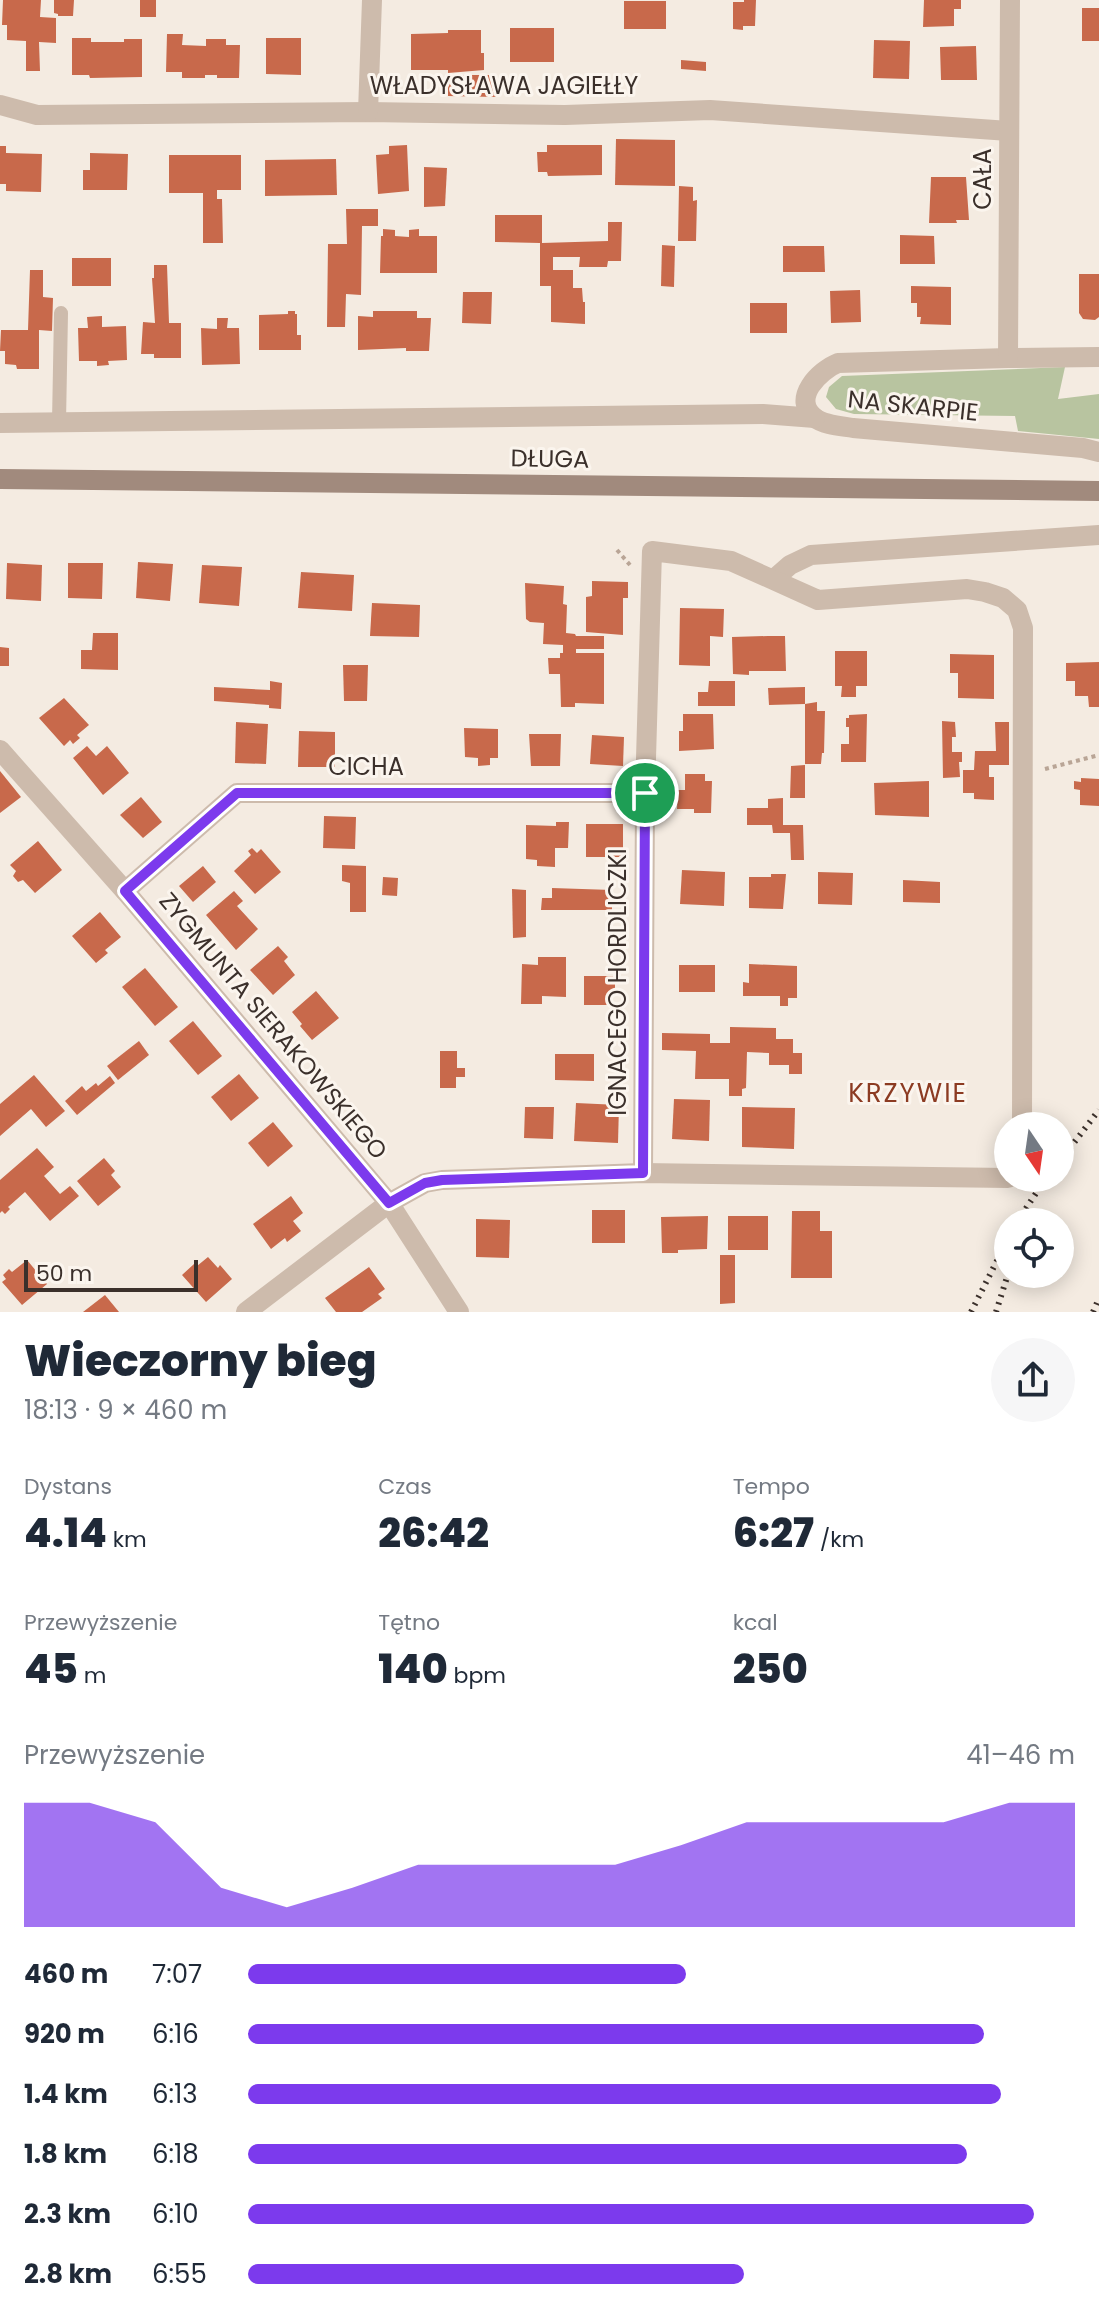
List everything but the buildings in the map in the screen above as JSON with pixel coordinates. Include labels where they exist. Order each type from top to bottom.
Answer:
[{"type":"main road","name":"DŁUGA","points":[[0,479],[1099,491]]},
{"type":"street","points":[[368,112],[372,0]]},
{"type":"street","name":"CAŁA","points":[[1008,358],[1010,0]]},
{"type":"street","name":"WŁADYSŁAWA JAGIEŁŁY","points":[[0,105],[37,115],[368,112],[565,115],[710,110],[1009,131]]},
{"type":"street","name":"NA SKARPIE","points":[[1099,357],[838,363],[816,376],[807,393],[807,403],[815,418],[853,428],[1083,448],[1099,452]]},
{"type":"street","name":"DŁUGA","points":[[0,423],[763,414],[815,418]]},
{"type":"street","points":[[1022,1112],[1023,628],[1017,610],[1003,598],[967,589],[818,600],[774,579],[790,565],[811,555],[1099,535]]},
{"type":"street","name":"IGNACEGO HORDLICZKI","points":[[643,1173],[645,793],[652,551],[731,561],[774,579]]},
{"type":"street","name":"ZYGMUNTA SIERAKOWSKIEGO","points":[[0,750],[125,891],[389,1203],[459,1312]]},
{"type":"street","name":"CICHA","points":[[125,891],[237,793],[645,793]]},
{"type":"street","points":[[246,1312],[389,1203],[425,1183],[643,1173],[994,1178]]},
{"type":"lane","points":[[59,422],[61,313]]},
{"type":"path","points":[[1023,775],[1099,755]]},
{"type":"green space","points":[[1065,367],[1058,399],[1099,394],[1099,439],[1018,431],[1015,416],[854,414],[836,409],[826,397],[829,387],[842,376]]},
{"type":"railway","points":[[1074,1143],[1099,1110]]},
{"type":"railway","points":[[1026,1208],[1037,1192]]},
{"type":"railway","points":[[971,1312],[994,1267]]},
{"type":"railway","points":[[996,1312],[1004,1288]]},
{"type":"railway","points":[[1093,1312],[1099,1298]]},
{"type":"district","name":"KRZYWIE","points":[[908,1093]]},
{"type":"route","points":[[237,793],[645,793],[643,1173],[442,1180],[425,1183],[389,1203],[125,891],[237,793]]}]
